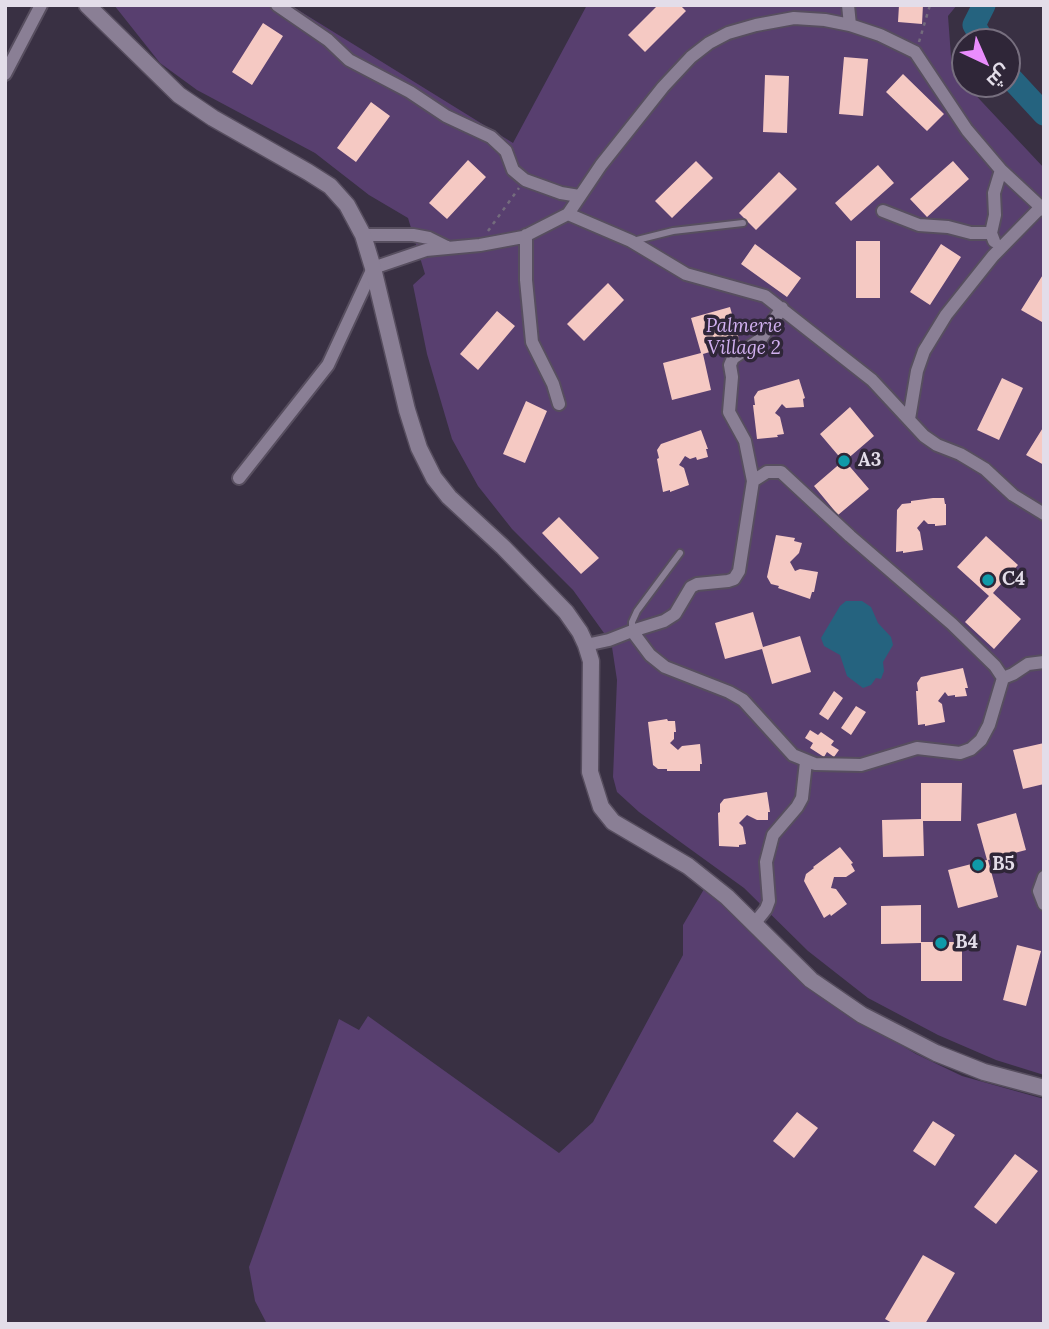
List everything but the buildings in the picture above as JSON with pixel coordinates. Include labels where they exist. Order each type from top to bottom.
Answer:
[{"type":"street","points":[[5,74],[41,5]]},
{"type":"street","points":[[87,5],[179,95],[330,187],[347,205],[363,235],[407,410],[419,449],[434,478],[449,497],[503,547],[566,612],[586,645],[591,662],[590,772],[601,807],[613,822],[688,866],[727,897],[811,980],[889,1030],[984,1072],[1044,1088]]},
{"type":"street","points":[[277,5],[328,40],[349,61],[410,92],[446,116],[491,137],[506,151],[513,170],[525,180],[561,193],[579,196]]},
{"type":"street","points":[[848,5],[850,25]]},
{"type":"street","points":[[239,478],[328,365],[373,268],[418,252],[486,244],[526,235],[568,214],[601,165],[663,87],[691,57],[728,33],[794,18],[850,25],[880,35],[915,52],[967,130],[1002,170],[1042,208],[998,251],[946,315],[924,351],[917,371],[909,419]]},
{"type":"street","points":[[998,251],[991,233],[995,215],[994,193],[1002,170]]},
{"type":"street","points":[[883,211],[919,225],[948,227],[971,233],[991,233]]},
{"type":"street","points":[[568,214],[631,241],[686,274],[758,293],[782,308],[812,335],[872,380],[925,436],[937,445],[960,454],[985,469],[1013,495],[1044,514]]},
{"type":"street","points":[[363,235],[413,235],[429,238],[447,247]]},
{"type":"street","points":[[526,235],[526,280],[532,342],[553,384],[559,404]]},
{"type":"street","points":[[586,645],[664,621],[675,614],[691,587],[697,584],[728,582],[734,579],[739,571],[753,481],[745,442],[729,412],[732,377],[730,365],[733,358],[761,339],[782,308]]},
{"type":"street","points":[[753,481],[767,472],[781,472],[849,536],[953,624],[995,666],[1003,678]]},
{"type":"street","points":[[632,631],[650,655],[665,667],[743,700],[793,755],[806,762],[837,766],[861,765],[917,748],[960,753],[971,749],[981,740],[989,725],[1003,678]]},
{"type":"street","points":[[1003,678],[1028,664],[1044,662]]},
{"type":"street","points":[[754,924],[769,901],[766,862],[773,835],[802,797],[806,762]]},
{"type":"street","points":[[1044,877],[1039,891],[1044,904]]},
{"type":"lane","points":[[631,241],[673,231],[743,223]]},
{"type":"lane","points":[[632,631],[632,622],[637,611],[680,552]]},
{"type":"path","points":[[915,52],[930,5]]},
{"type":"path","points":[[486,244],[485,236],[488,230],[525,180]]},
{"type":"green space","name":"Palmerie Village 2","points":[[114,5],[290,5],[513,143],[587,5],[957,5],[948,16],[951,98],[978,98],[1044,168],[1044,1075],[996,1060],[938,1035],[868,998],[808,951],[744,888],[639,812],[617,792],[613,777],[617,680],[612,647],[573,590],[512,529],[478,486],[452,439],[427,354],[413,285],[425,274],[408,218],[369,195],[315,153],[197,90],[160,63]]},
{"type":"green space","points":[[707,884],[843,1011],[916,1054],[962,1076],[1044,1099],[1044,1324],[267,1324],[255,1301],[249,1267],[339,1019],[359,1030],[368,1016],[559,1153],[593,1122],[683,955],[683,925]]},
{"type":"water","points":[[846,601],[862,601],[871,607],[878,623],[891,637],[893,645],[883,662],[881,679],[876,678],[871,685],[863,688],[847,676],[840,655],[824,646],[821,638],[840,606]]},
{"type":"waterway","points":[[976,28],[974,25],[984,5]]},
{"type":"waterway","points":[[1021,89],[1044,114]]},
{"type":"place","name":"A3","points":[[844,461]]},
{"type":"place","name":"C4","points":[[988,580]]},
{"type":"place","name":"B5","points":[[978,865]]},
{"type":"place","name":"B4","points":[[941,943]]}]
